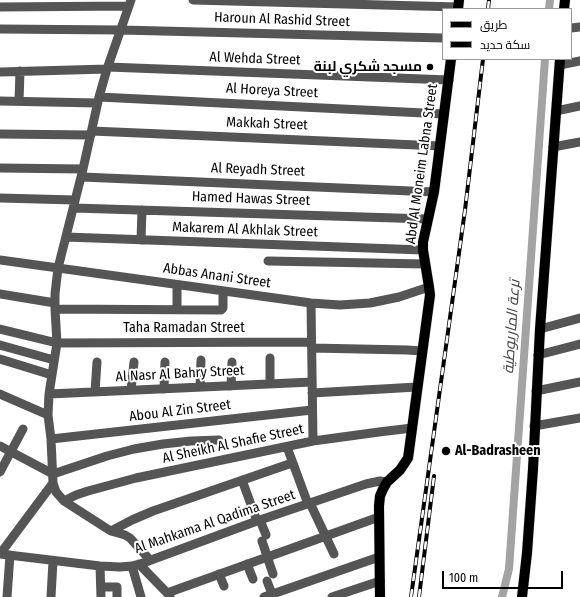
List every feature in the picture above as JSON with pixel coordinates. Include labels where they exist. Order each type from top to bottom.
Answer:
[{"type":"main road","name":"Abd Al Moneim Labna Street","points":[[380,597],[380,496],[387,482],[400,470],[408,458],[429,302],[429,287],[423,250],[424,234],[434,192],[451,60]]},
{"type":"main road","points":[[522,597],[528,546],[538,355],[560,62]]},
{"type":"street","points":[[193,0],[458,5]]},
{"type":"street","points":[[0,7],[130,3],[98,100],[82,173],[58,268],[55,306],[57,343],[49,394],[48,415],[53,478],[56,492],[64,501],[111,531],[120,533],[130,538],[150,560]]},
{"type":"street","name":"Haroun Al Rashid Street","points":[[0,29],[121,30],[442,38]]},
{"type":"street","points":[[560,62],[580,61]]},
{"type":"street","name":"Al Wehda Street","points":[[0,72],[108,68],[449,80]]},
{"type":"street","points":[[20,71],[20,101]]},
{"type":"street","name":"Al Horeya Street","points":[[0,101],[98,100],[444,114]]},
{"type":"street","points":[[556,111],[580,106]]},
{"type":"street","name":"Makkah Street","points":[[0,134],[91,133],[440,146]]},
{"type":"street","points":[[553,147],[580,142]]},
{"type":"street","name":"Al Reyadh Street","points":[[0,168],[434,192]]},
{"type":"street","name":"Hamed Hawas Street","points":[[0,198],[142,210],[428,219]]},
{"type":"street","points":[[141,240],[142,210]]},
{"type":"street","name":"Makarem Al Akhlak Street","points":[[66,237],[423,250]]},
{"type":"street","name":"Abbas Anani Street","points":[[0,260],[311,304],[340,305],[370,303],[399,297],[429,287]]},
{"type":"street","points":[[268,261],[425,264]]},
{"type":"street","points":[[177,285],[177,309]]},
{"type":"street","points":[[0,294],[55,306],[222,310],[223,291]]},
{"type":"street","points":[[311,304],[313,441]]},
{"type":"street","points":[[540,329],[580,318]]},
{"type":"street","name":"Taha Ramadan Street","points":[[0,329],[57,343],[312,345],[422,351]]},
{"type":"street","points":[[538,355],[580,344]]},
{"type":"street","points":[[0,345],[54,360]]},
{"type":"street","points":[[270,358],[270,384]]},
{"type":"street","points":[[0,359],[52,376]]},
{"type":"street","points":[[200,387],[201,360]]},
{"type":"street","points":[[95,392],[97,362]]},
{"type":"street","points":[[131,390],[134,362]]},
{"type":"street","points":[[164,389],[165,362]]},
{"type":"street","points":[[231,386],[232,362]]},
{"type":"street","name":"Al Nasr Al Bahry Street","points":[[49,394],[312,382]]},
{"type":"street","points":[[536,391],[580,382]]},
{"type":"street","points":[[312,393],[417,387]]},
{"type":"street","points":[[0,394],[48,415]]},
{"type":"street","name":"Abou Al Zin Street","points":[[51,439],[312,410]]},
{"type":"street","points":[[534,426],[580,418]]},
{"type":"street","name":"Al Sheikh Al Shafie Street","points":[[64,501],[88,491],[136,478],[313,441],[412,428]]},
{"type":"street","points":[[0,472],[23,429]]},
{"type":"street","points":[[0,554],[53,478],[107,456],[134,449],[177,443],[219,440]]},
{"type":"street","points":[[0,446],[53,478]]},
{"type":"street","points":[[287,447],[309,503],[334,554]]},
{"type":"street","points":[[111,531],[153,511],[292,463]]},
{"type":"street","points":[[242,480],[264,538],[270,577],[268,596],[379,557]]},
{"type":"street","name":"Al Mahkama Al Qadima Street","points":[[0,554],[100,566],[136,565],[366,484],[380,481],[387,482]]},
{"type":"street","points":[[136,565],[169,595],[219,574],[379,517]]},
{"type":"street","points":[[5,593],[10,555]]},
{"type":"street","points":[[51,597],[53,561]]},
{"type":"street","points":[[246,564],[253,579]]},
{"type":"street","points":[[136,565],[141,597]]},
{"type":"street","points":[[100,566],[101,597]]},
{"type":"street","points":[[219,574],[224,586]]},
{"type":"street","points":[[332,597],[380,581]]},
{"type":"street","points":[[101,587],[117,587],[117,597]]},
{"type":"waterway","name":"ترعة الماريوطية","points":[[549,8],[550,0]]},
{"type":"waterway","name":"ترعة الماريوطية","points":[[502,597],[509,569],[545,60]]},
{"type":"railway","points":[[488,8],[489,0]]},
{"type":"railway","points":[[411,597],[465,210],[483,60]]},
{"type":"railway","points":[[419,597],[434,476]]},
{"type":"place","name":"مسجد شكري لبنة","points":[[430,67]]},
{"type":"place","name":"Al-Badrasheen","points":[[446,451]]}]
